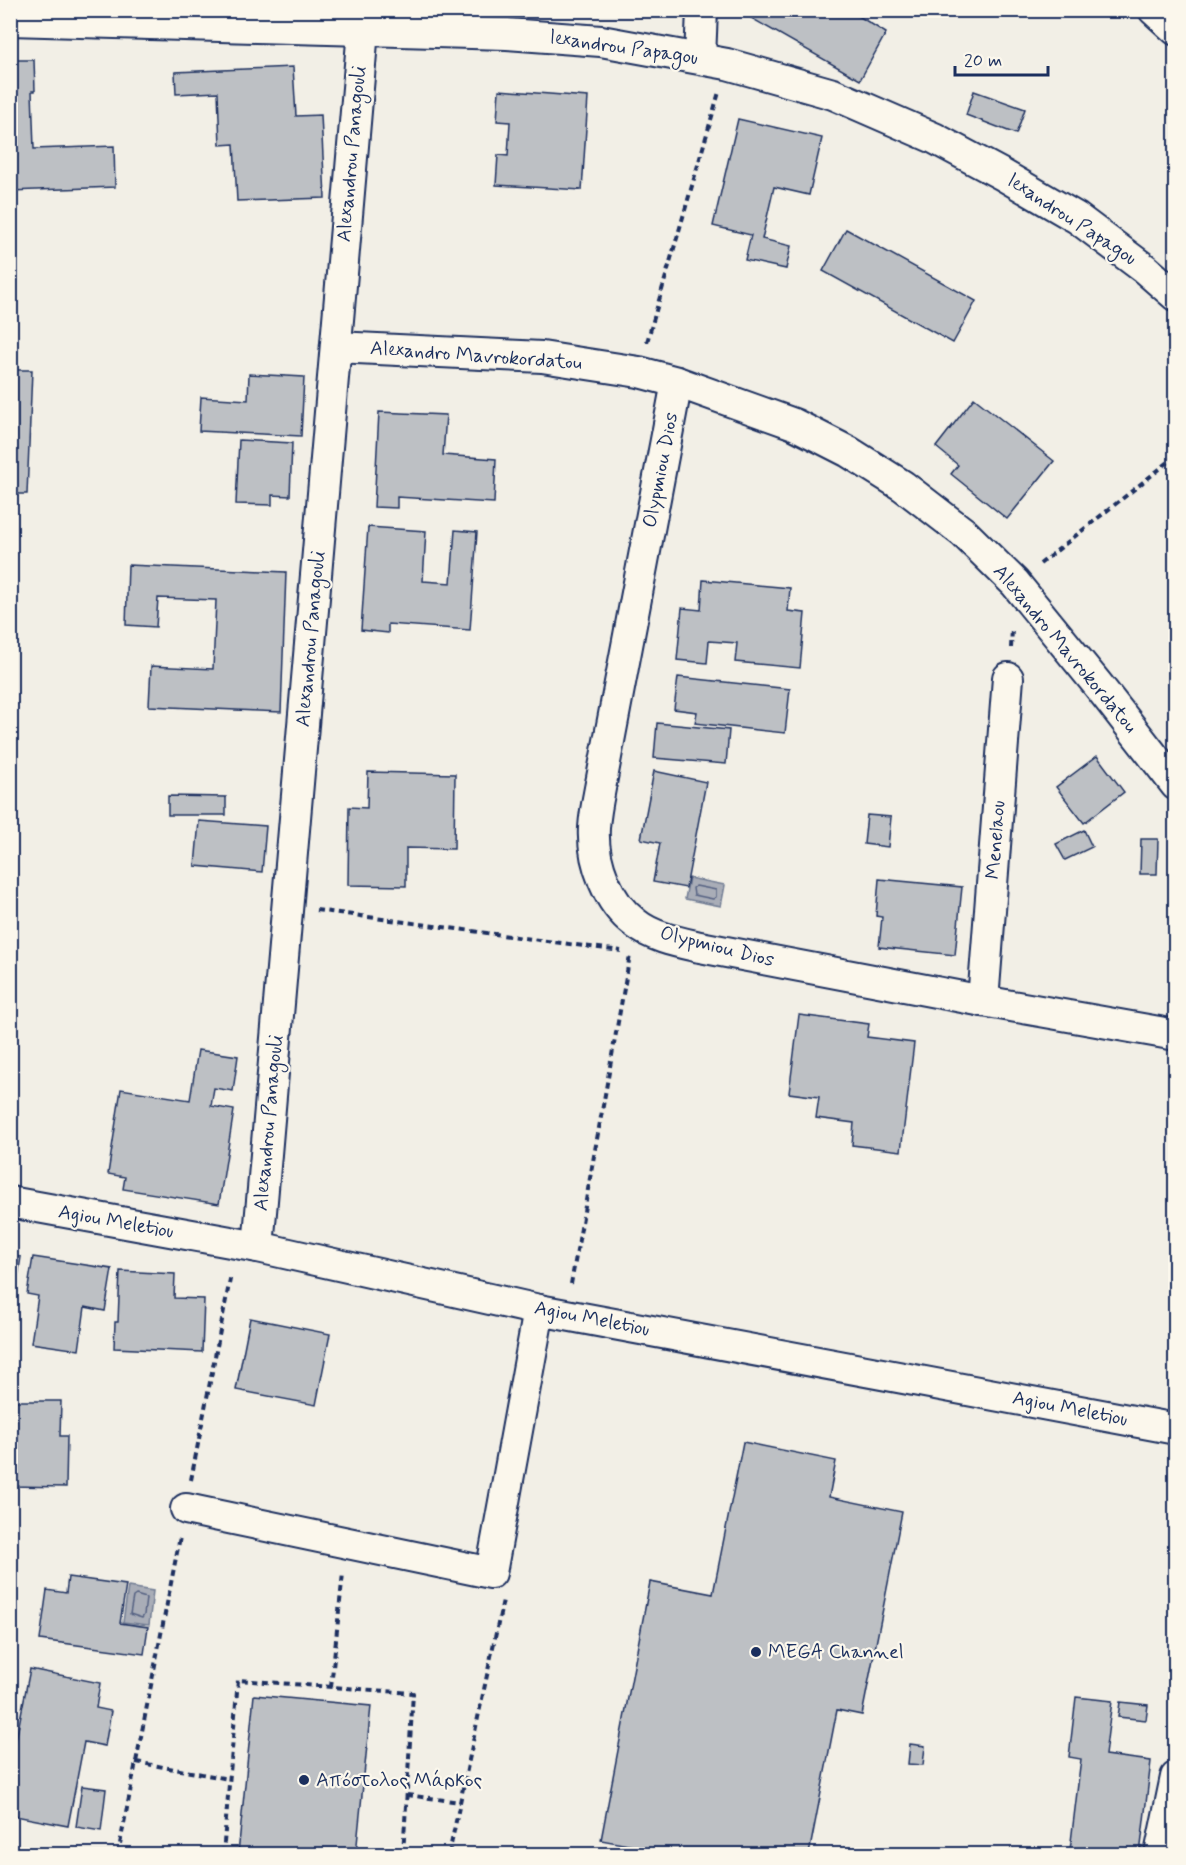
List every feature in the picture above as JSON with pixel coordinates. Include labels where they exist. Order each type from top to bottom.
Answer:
[{"type":"street","points":[[702,10],[713,61]]},
{"type":"street","points":[[1154,10],[1176,30]]},
{"type":"street","name":"lexandrou Papagou","points":[[10,20],[507,34],[601,41],[713,61],[833,94],[934,138],[1077,218],[1145,269],[1176,296]]},
{"type":"street","name":"Alexandrou Panagouli","points":[[258,1247],[363,30]]},
{"type":"street","name":"Alexandro Mavrokordatou","points":[[336,347],[542,357],[639,372],[678,382],[794,424],[849,452],[903,486],[964,533],[1016,584],[1176,785]]},
{"type":"street","name":"Olypmiou Dios","points":[[678,382],[594,830],[597,860],[607,888],[621,910],[636,924],[667,939],[711,950],[983,1002],[1176,1035]]},
{"type":"street","name":"Menelaou","points":[[983,1002],[1008,678]]},
{"type":"street","name":"Agiou Meletiou","points":[[10,1202],[258,1247],[552,1312],[1176,1429]]},
{"type":"street","points":[[186,1509],[491,1573],[552,1312]]},
{"type":"street","points":[[1160,1854],[1176,1777]]},
{"type":"path","points":[[639,372],[713,61]]},
{"type":"path","points":[[1008,678],[1016,584],[1176,456]]},
{"type":"path","points":[[288,906],[631,953],[552,1312]]},
{"type":"path","points":[[118,1854],[231,1274]]},
{"type":"path","points":[[331,1687],[346,1542]]},
{"type":"path","points":[[223,1854],[238,1680],[413,1693],[403,1854]]},
{"type":"path","points":[[136,1762],[229,1779]]},
{"type":"path","points":[[407,1795],[460,1802]]},
{"type":"water","points":[[689,878],[725,885],[721,906],[685,899]]},
{"type":"water","points":[[128,1587],[153,1591],[149,1625],[123,1622]]},
{"type":"building","points":[[749,10],[849,10],[886,33],[860,80],[746,15]]},
{"type":"building","points":[[16,60],[34,60],[35,91],[32,91],[34,149],[114,146],[115,187],[10,191],[10,93],[17,93]]},
{"type":"building","points":[[293,67],[296,116],[321,115],[325,198],[237,201],[234,144],[220,145],[218,92],[176,94],[175,72]]},
{"type":"building","points":[[499,90],[588,97],[582,190],[496,185],[498,155],[508,156],[510,122],[497,121]]},
{"type":"building","points":[[974,91],[1025,109],[1016,134],[966,115]]},
{"type":"building","points":[[738,119],[822,138],[809,195],[774,187],[762,239],[791,246],[786,269],[745,260],[751,235],[713,226]]},
{"type":"building","points":[[846,229],[976,301],[953,343],[823,271]]},
{"type":"building","points":[[10,351],[17,352],[17,370],[32,370],[27,494],[10,494]]},
{"type":"building","points":[[249,374],[304,377],[301,436],[199,431],[201,397],[248,400]]},
{"type":"building","points":[[974,398],[1054,461],[1007,519],[951,474],[958,465],[936,447]]},
{"type":"building","points":[[379,412],[446,415],[443,455],[496,459],[494,503],[397,497],[397,508],[374,507]]},
{"type":"building","points":[[239,440],[292,443],[290,496],[272,495],[272,505],[236,504]]},
{"type":"building","points":[[368,527],[426,531],[423,581],[451,583],[455,530],[477,532],[470,630],[388,624],[388,633],[361,630]]},
{"type":"building","points":[[128,565],[286,572],[281,712],[149,706],[151,666],[213,669],[216,600],[158,598],[156,627],[126,625]]},
{"type":"building","points":[[703,580],[790,588],[788,611],[805,613],[800,668],[735,662],[737,643],[709,641],[707,663],[677,660],[682,608],[701,610]]},
{"type":"building","points":[[678,677],[790,689],[785,733],[695,723],[697,712],[674,709]]},
{"type":"building","points":[[657,723],[729,730],[726,764],[654,758]]},
{"type":"building","points":[[1097,756],[1124,792],[1084,823],[1056,787]]},
{"type":"building","points":[[654,771],[706,782],[686,888],[653,882],[660,843],[641,839]]},
{"type":"building","points":[[368,772],[455,774],[454,849],[406,848],[406,886],[348,885],[349,807],[367,808]]},
{"type":"building","points":[[168,796],[226,797],[226,815],[168,815]]},
{"type":"building","points":[[867,815],[891,817],[888,847],[864,844]]},
{"type":"building","points":[[199,821],[266,826],[262,872],[195,866]]},
{"type":"building","points":[[1084,830],[1092,847],[1065,860],[1056,844]]},
{"type":"building","points":[[1141,839],[1158,839],[1157,874],[1140,874]]},
{"type":"building","points":[[879,879],[962,887],[955,955],[879,947],[882,917],[876,916]]},
{"type":"building","points":[[799,1015],[869,1024],[867,1037],[914,1043],[901,1151],[852,1145],[854,1123],[816,1118],[819,1097],[789,1093]]},
{"type":"building","points":[[198,1050],[238,1056],[233,1091],[214,1088],[211,1106],[234,1110],[219,1204],[123,1189],[125,1177],[108,1174],[121,1089],[190,1100]]},
{"type":"building","points":[[10,1256],[21,1257],[10,1328]]},
{"type":"building","points":[[33,1257],[112,1269],[105,1311],[85,1307],[79,1350],[31,1343],[38,1296],[27,1294]]},
{"type":"building","points":[[120,1271],[175,1274],[174,1298],[204,1299],[202,1352],[114,1348],[115,1322],[118,1322]]},
{"type":"building","points":[[250,1318],[330,1334],[316,1405],[236,1390]]},
{"type":"building","points":[[15,1401],[61,1401],[60,1436],[67,1436],[66,1487],[10,1486],[10,1448],[15,1448]]},
{"type":"building","name":"MEGA Channel","points":[[743,1442],[836,1461],[829,1497],[902,1512],[862,1715],[837,1710],[809,1854],[677,1854],[601,1840],[650,1582],[713,1594]]},
{"type":"building","points":[[68,1577],[126,1585],[120,1623],[148,1627],[144,1654],[40,1640],[47,1590],[66,1593]]},
{"type":"building","points":[[30,1669],[100,1683],[96,1708],[111,1711],[105,1746],[84,1742],[68,1826],[10,1815],[10,1770]]},
{"type":"building","name":"Απόστολος Μάρκος","points":[[254,1695],[371,1706],[356,1854],[238,1854]]},
{"type":"building","points":[[1076,1697],[1112,1701],[1105,1755],[1151,1761],[1140,1854],[1104,1854],[1070,1850],[1081,1759],[1069,1757]]},
{"type":"building","points":[[1120,1702],[1148,1705],[1146,1720],[1118,1717]]},
{"type":"building","points":[[910,1744],[925,1746],[923,1765],[908,1764]]},
{"type":"building","points":[[82,1786],[106,1789],[101,1831],[76,1827]]},
{"type":"building","points":[[38,1850],[73,1854],[38,1854]]},
{"type":"place","name":"MEGA Channel","points":[[756,1652]]},
{"type":"place","name":"Απόστολος Μάρκος","points":[[304,1780]]}]
